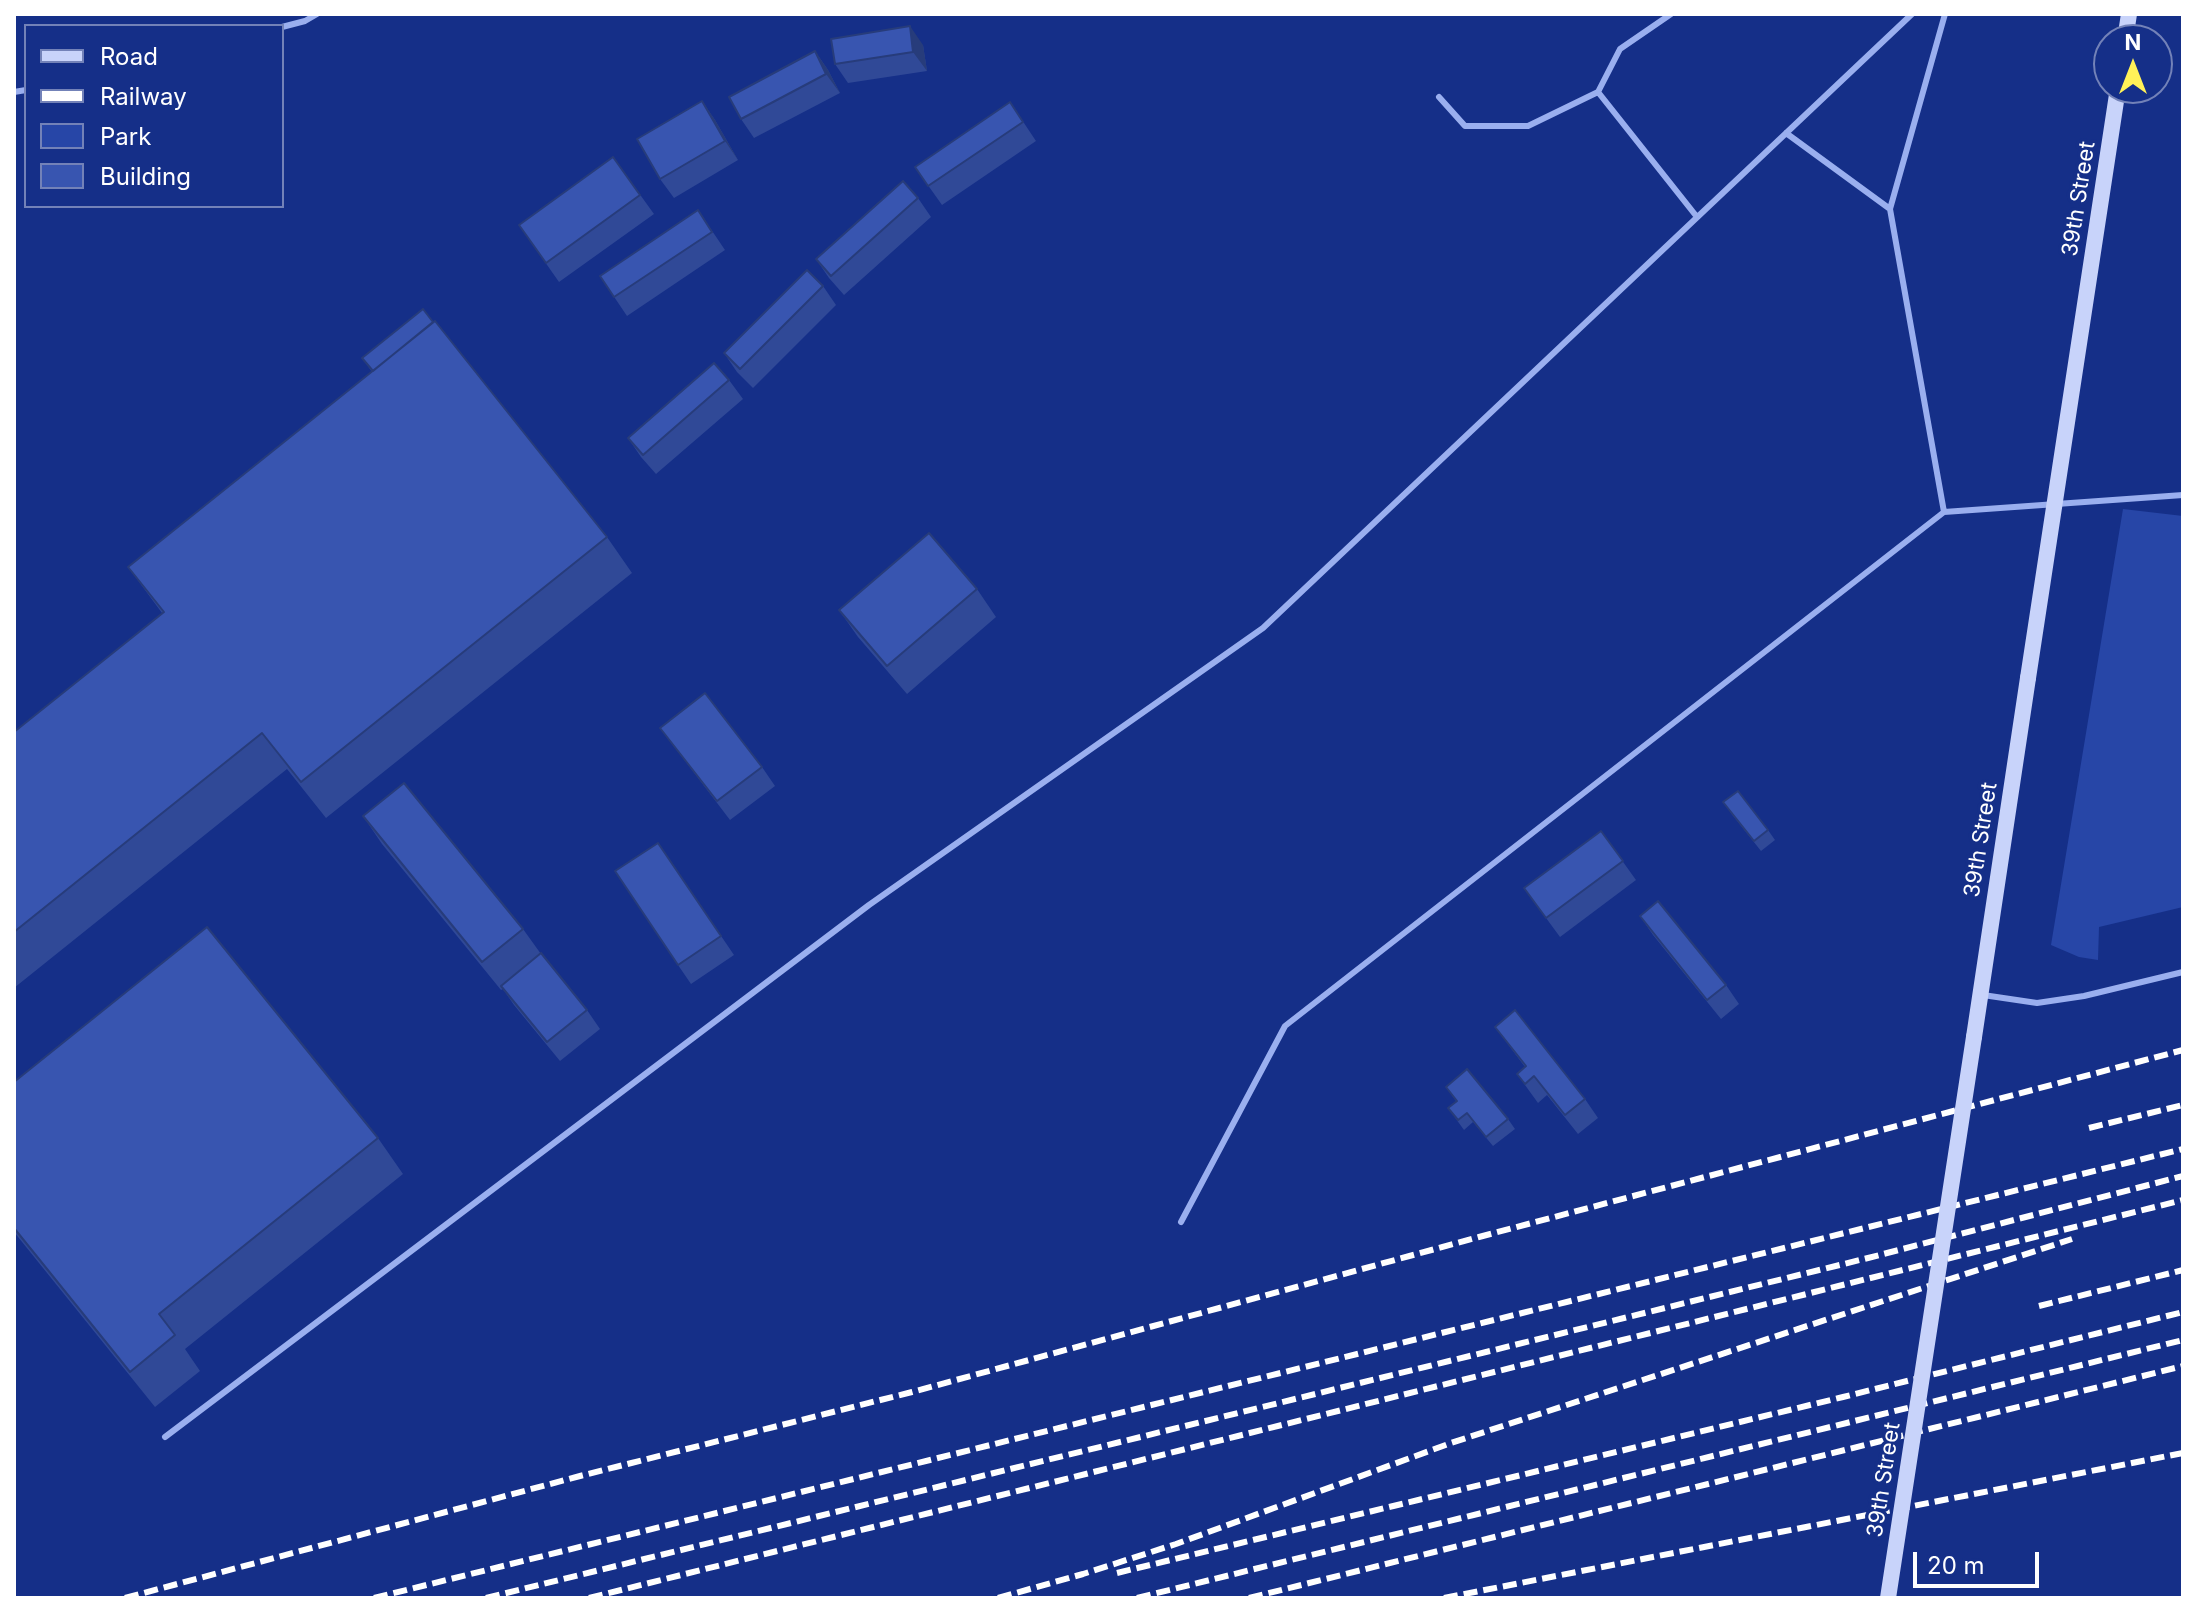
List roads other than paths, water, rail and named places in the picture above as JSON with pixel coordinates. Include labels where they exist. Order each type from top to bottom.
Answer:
[{"type":"main road","name":"39th Street","points":[[1888,1598],[2116,104]]},
{"type":"lane","points":[[284,26],[317,14]]},
{"type":"lane","points":[[1439,97],[1465,126],[1528,126],[1598,92],[1620,49],[1671,14]]},
{"type":"lane","points":[[165,1437],[869,905],[1263,628],[1912,14]]},
{"type":"lane","points":[[1944,512],[1890,209],[1945,14]]},
{"type":"lane","points":[[1598,92],[1697,217]]},
{"type":"lane","points":[[1786,133],[1890,209]]},
{"type":"lane","points":[[1181,1222],[1285,1026],[1944,512],[2183,495]]},
{"type":"lane","points":[[1980,994],[2037,1003],[2084,996],[2183,972]]},
{"type":"railway","points":[[125,1598],[580,1476],[912,1392],[2183,1050]]},
{"type":"railway","points":[[2089,1128],[2183,1105]]},
{"type":"railway","points":[[374,1598],[2183,1149]]},
{"type":"railway","points":[[486,1598],[1868,1258],[2183,1176]]},
{"type":"railway","points":[[589,1598],[2183,1200]]},
{"type":"railway","points":[[998,1598],[1176,1544],[1451,1443],[2072,1239]]},
{"type":"railway","points":[[2039,1306],[2183,1270]]},
{"type":"railway","points":[[1117,1573],[2183,1312]]},
{"type":"railway","points":[[1137,1598],[2183,1340]]},
{"type":"railway","points":[[1249,1598],[2183,1366]]},
{"type":"railway","points":[[1444,1598],[2183,1453]]}]
